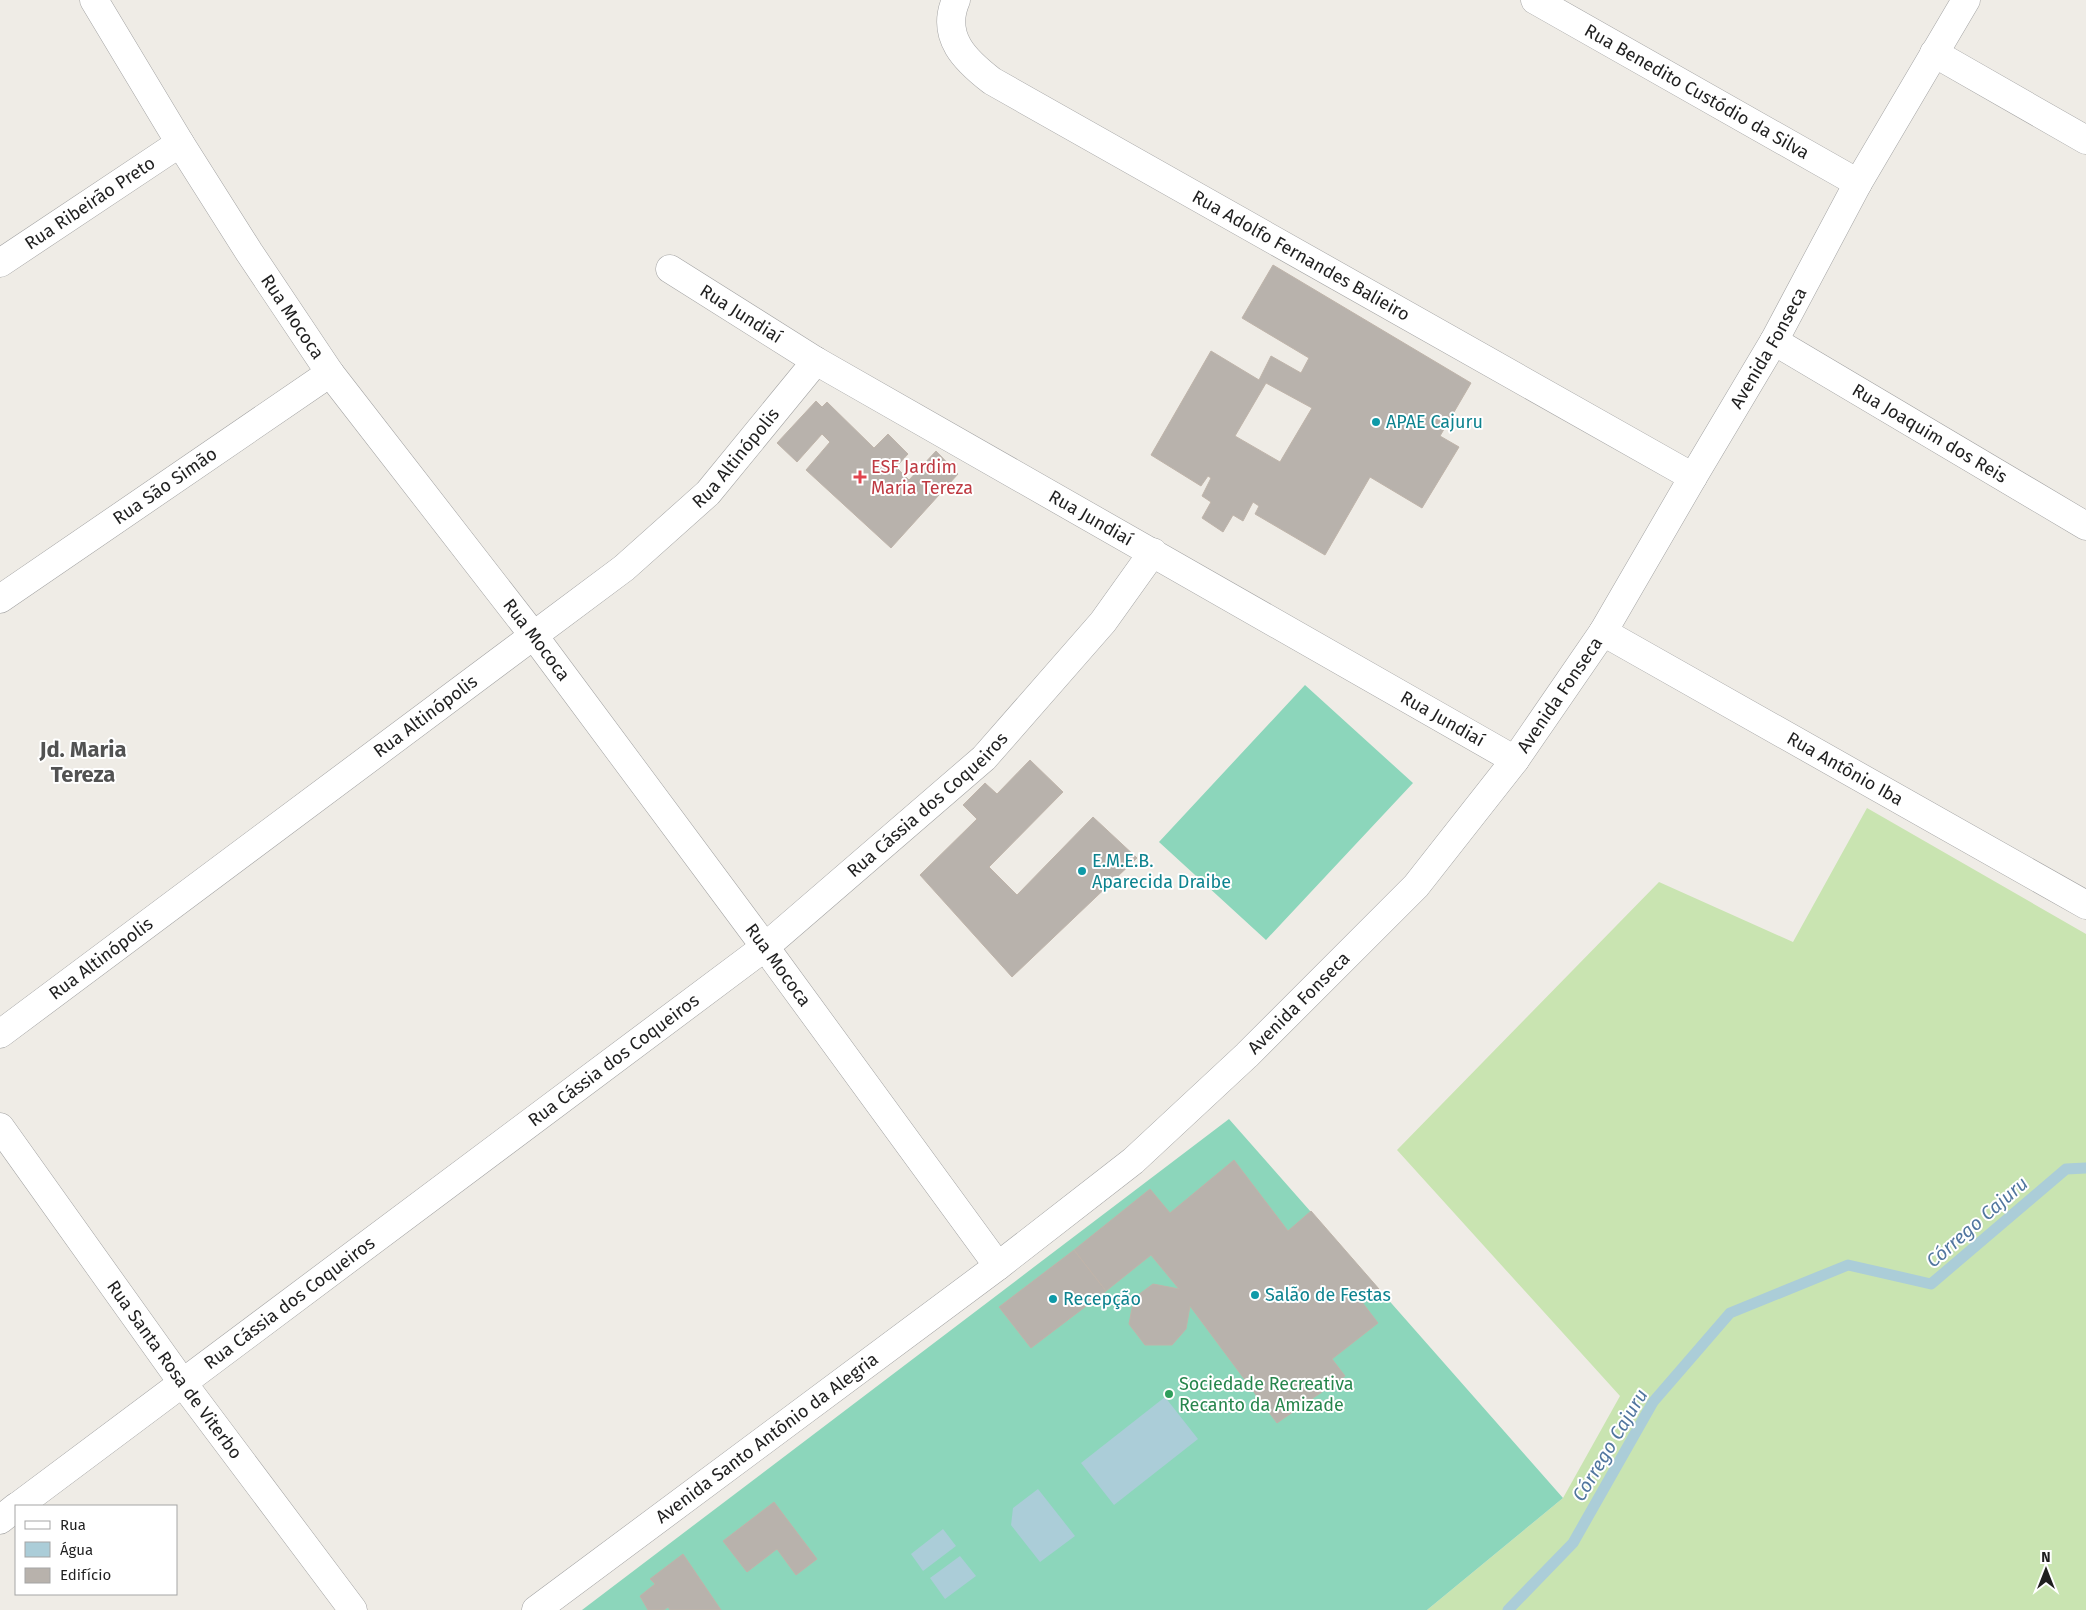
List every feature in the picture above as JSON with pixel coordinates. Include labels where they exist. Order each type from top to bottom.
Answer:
[{"type":"street","name":"Rua Mococa","points":[[94,0],[180,143],[249,252],[330,373],[534,636],[765,946],[998,1266]]},
{"type":"street","name":"Rua Benedito Custódio da Silva","points":[[1535,0],[1858,183]]},
{"type":"street","name":"Avenida Fonseca","points":[[998,1266],[1133,1162],[1247,1056],[1416,886],[1515,760],[1603,632],[1774,341],[1858,183],[1966,0]]},
{"type":"street","name":"Rua Adolfo Fernandes Balieiro","points":[[956,1],[952,26],[958,49],[970,64],[992,81],[1693,477]]},
{"type":"street","points":[[1934,53],[2086,140]]},
{"type":"street","name":"Rua Ribeirão Preto","points":[[0,264],[180,143]]},
{"type":"street","name":"Rua Jundiaí","points":[[670,269],[816,361],[1515,760]]},
{"type":"street","name":"Rua Joaquim dos Reis","points":[[1774,341],[2086,526]]},
{"type":"street","name":"Rua Altinópolis","points":[[0,1034],[624,568],[708,493],[816,361]]},
{"type":"street","name":"Rua São Simão","points":[[0,600],[330,373]]},
{"type":"street","name":"Rua Cássia dos Coqueiros","points":[[20,1505],[765,946],[984,758],[1103,622],[1153,552]]},
{"type":"street","name":"Rua Antônio Iba","points":[[1603,632],[2086,905]]},
{"type":"street","name":"Rua Santa Rosa de Viterbo","points":[[0,1127],[182,1382],[353,1610]]},
{"type":"street","name":"Avenida Santo Antônio da Alegria","points":[[536,1610],[998,1266]]},
{"type":"street","name":"Rua Cássia dos Coqueiros","points":[[0,1520],[15,1509]]},
{"type":"green space","points":[[1305,685],[1413,783],[1266,940],[1159,842]]},
{"type":"green space","points":[[1867,808],[2086,934],[2086,1610],[1427,1610],[1563,1498],[1620,1396],[1397,1150],[1659,882],[1793,942]]},
{"type":"green space","name":"Sociedade Recreativa Recanto da Amizade","points":[[1229,1119],[1563,1498],[1427,1610],[582,1610]]},
{"type":"water","points":[[1165,1397],[1198,1439],[1114,1505],[1081,1463]]},
{"type":"water","points":[[1038,1489],[1075,1536],[1040,1562],[1011,1525],[1013,1508]]},
{"type":"water","points":[[943,1529],[956,1546],[923,1571],[911,1554]]},
{"type":"water","points":[[960,1556],[976,1576],[945,1599],[930,1578]]},
{"type":"building","name":"APAE Cajuru","points":[[1273,265],[1471,383],[1440,436],[1459,447],[1422,508],[1370,477],[1325,555],[1255,514],[1259,506],[1253,502],[1243,521],[1233,515],[1223,532],[1202,518],[1211,502],[1202,496],[1211,478],[1208,476],[1201,486],[1151,455],[1211,351],[1259,380],[1271,356],[1301,373],[1309,358],[1242,318]],"holes":[[[1266,383],[1312,408],[1280,462],[1235,436]]]},
{"type":"building","name":"ESF Jardim Maria Tereza","points":[[816,401],[822,407],[827,402],[874,448],[888,434],[908,454],[896,467],[909,480],[936,451],[958,474],[891,548],[806,470],[830,442],[822,434],[797,462],[777,443]]},
{"type":"building","name":"E.M.E.B. Aparecida Draibe","points":[[1030,760],[1063,792],[989,867],[1017,895],[1093,817],[1137,858],[1012,977],[920,875],[977,819],[963,805],[985,783],[997,794]]},
{"type":"building","name":"Salão de Festas","points":[[1234,1160],[1288,1231],[1311,1211],[1379,1289],[1362,1302],[1378,1323],[1332,1359],[1345,1376],[1277,1423],[1190,1306],[1186,1329],[1172,1345],[1145,1345],[1129,1324],[1134,1298],[1153,1284],[1179,1289],[1151,1255],[1106,1291],[1074,1250],[1150,1189],[1170,1213]]},
{"type":"building","name":"Recepção","points":[[1074,1250],[1106,1291],[1031,1348],[999,1307]]},
{"type":"building","points":[[774,1502],[817,1559],[796,1575],[777,1549],[747,1572],[723,1541]]},
{"type":"building","points":[[683,1554],[721,1610],[670,1610],[668,1607],[664,1610],[648,1610],[640,1596],[655,1584],[650,1579]]},
{"type":"waterway","name":"Córrego Cajuru","points":[[1508,1610],[1573,1543],[1653,1402],[1730,1313],[1848,1265],[1931,1284],[2066,1169],[2086,1168]]},
{"type":"place","name":"APAE Cajuru","points":[[1376,422]]},
{"type":"place","name":"ESF Jardim Maria Tereza","points":[[860,477]]},
{"type":"place","name":"E.M.E.B. Aparecida Draibe","points":[[1082,871]]},
{"type":"place","name":"Salão de Festas","points":[[1255,1295]]},
{"type":"place","name":"Recepção","points":[[1053,1299]]},
{"type":"place","name":"Sociedade Recreativa Recanto da Amizade","points":[[1169,1394]]},
{"type":"district","name":"Jd. Maria Tereza","points":[[83,762]]}]
